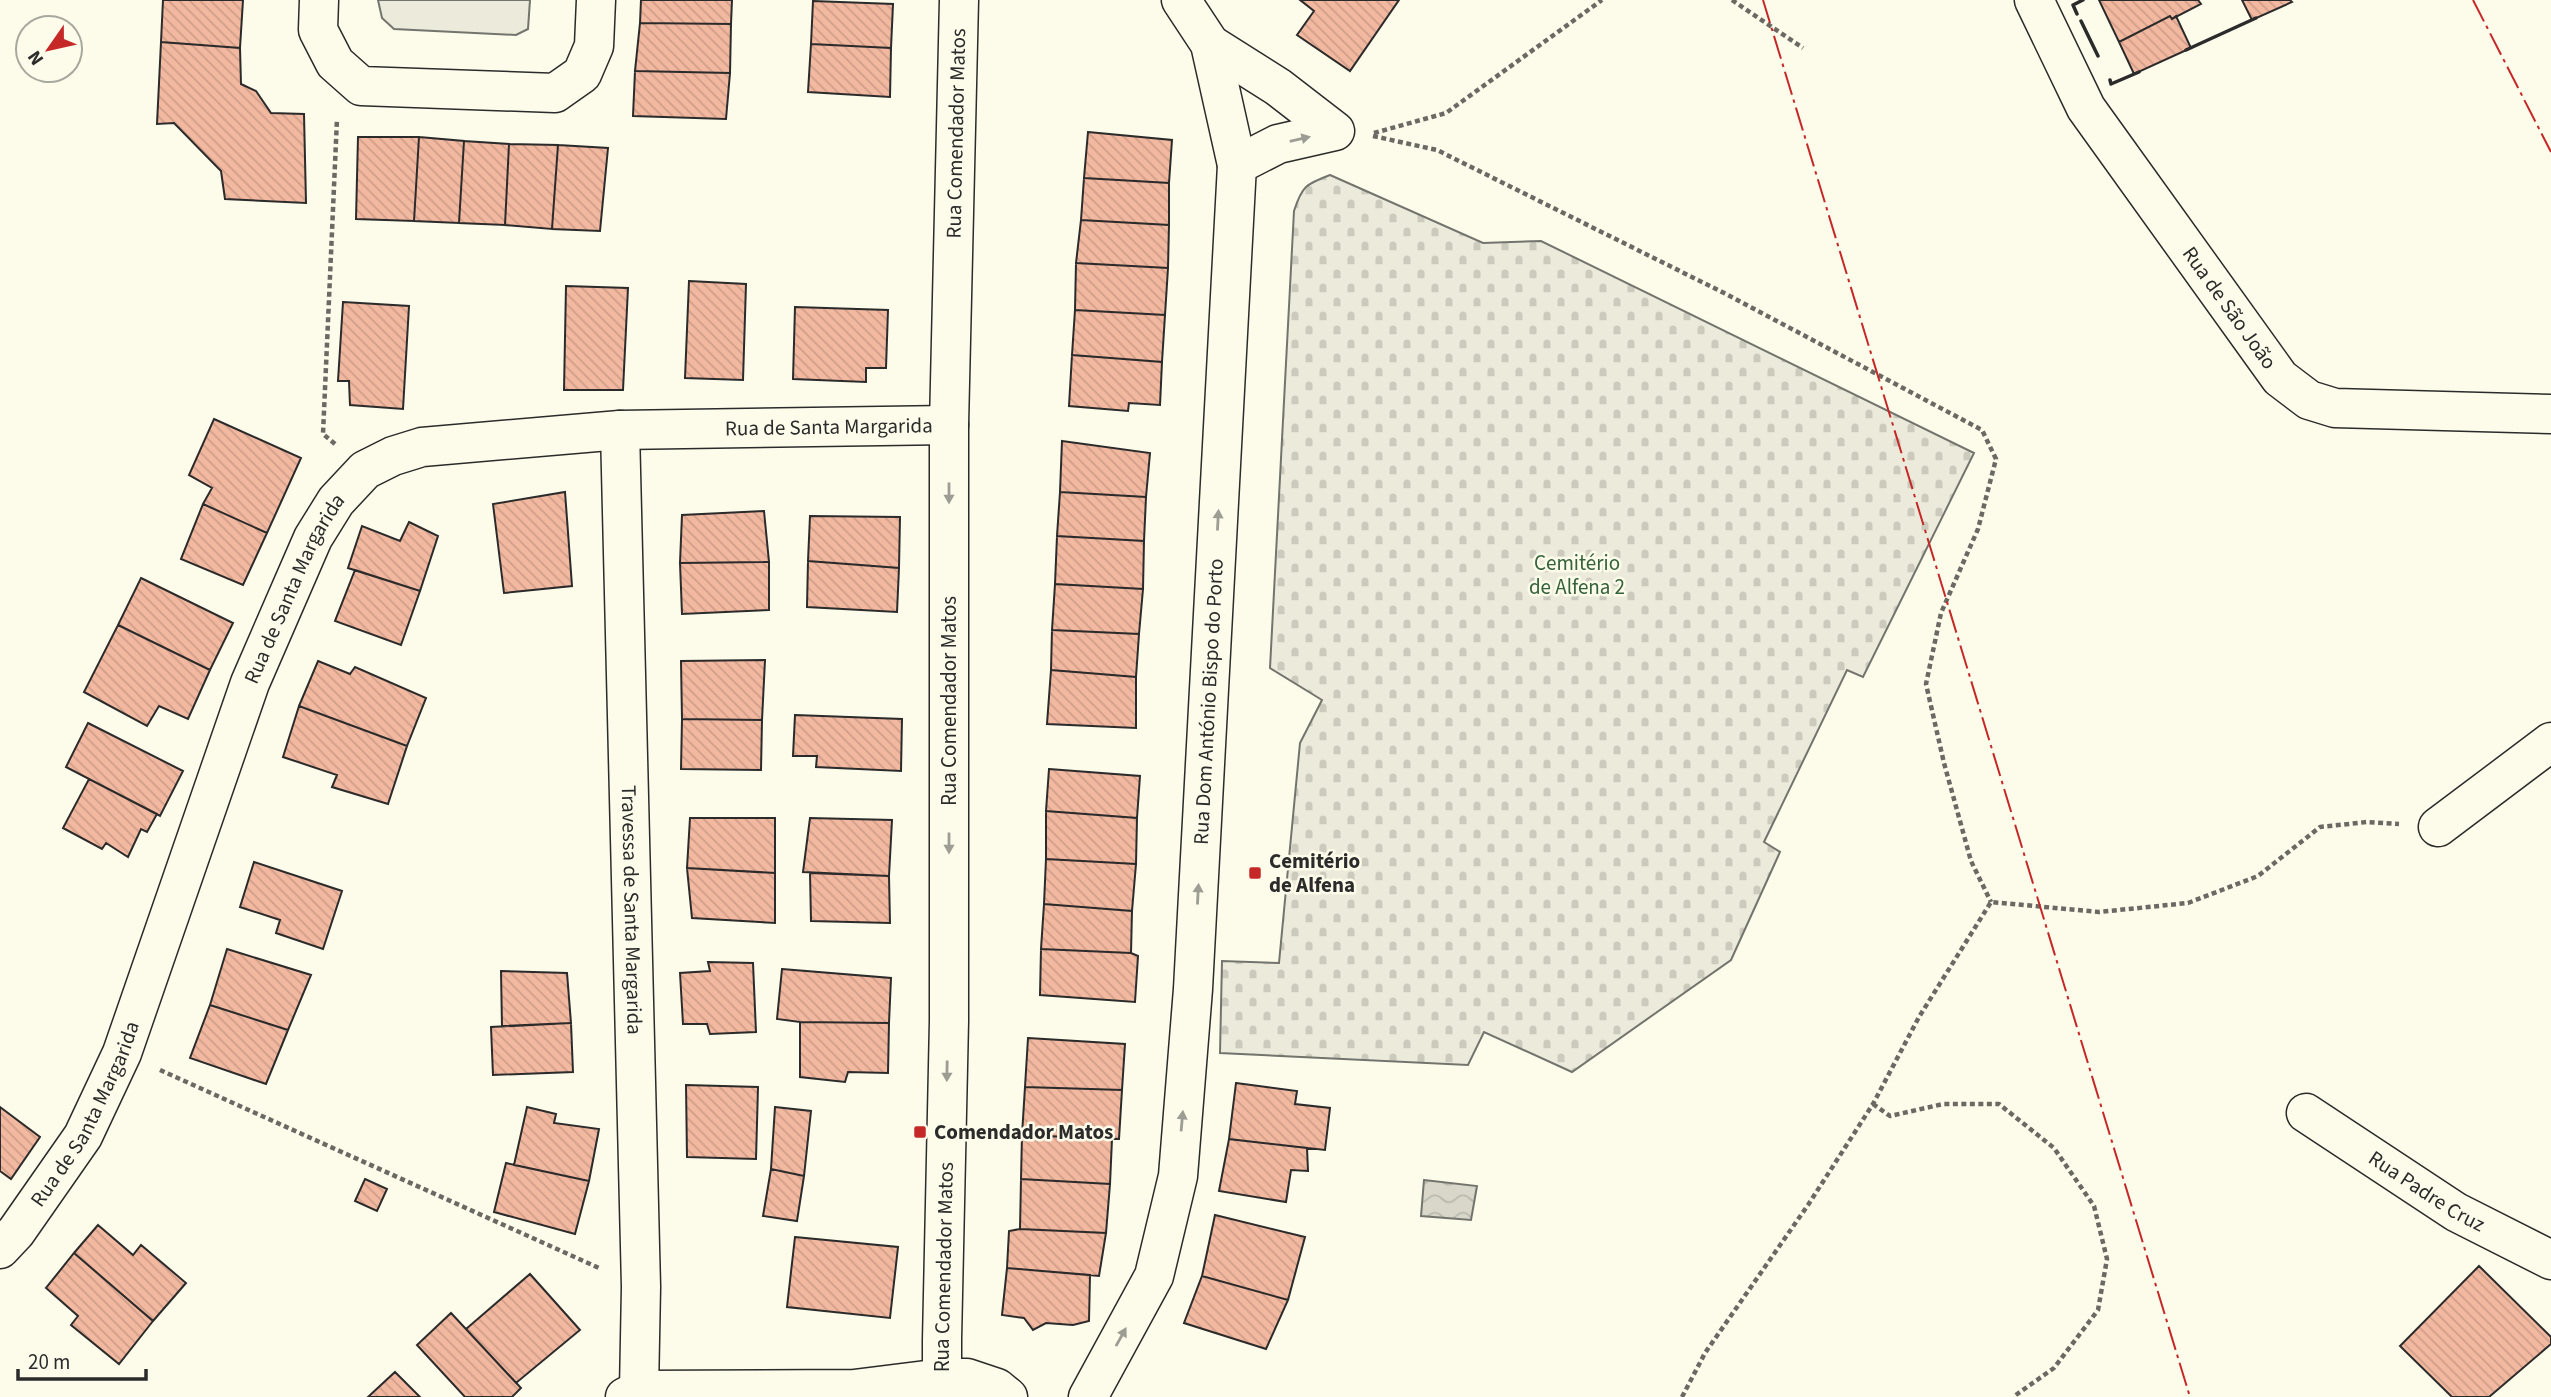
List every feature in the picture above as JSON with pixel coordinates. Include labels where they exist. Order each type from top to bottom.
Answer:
[{"type":"street","points":[[319,0],[318,30],[335,63],[361,86],[555,93],[582,74],[594,46],[596,0]]},
{"type":"street","name":"Rua Dom António Bispo do Porto","points":[[1088,1397],[1154,1276],[1178,1177],[1193,989],[1237,165],[1210,44],[1181,0]]},
{"type":"street","name":"Rua de São João","points":[[2034,0],[2086,108],[2280,378],[2309,400],[2335,408],[2551,414]]},
{"type":"street","name":"Rua Comendador Matos","points":[[943,1388],[949,1021],[949,425],[960,2]]},
{"type":"street","points":[[1210,44],[1278,87],[1335,131],[1278,144],[1237,165]]},
{"type":"street","name":"Rua de Santa Margarida","points":[[0,1250],[16,1232],[83,1136],[122,1053],[250,683],[313,538],[336,501],[365,470],[393,456],[422,447],[620,430],[949,425]]},
{"type":"street","name":"Travessa de Santa Margarida","points":[[620,430],[641,1287],[632,1394]]},
{"type":"street","points":[[2438,827],[2551,742]]},
{"type":"street","name":"Rua Padre Cruz","points":[[2306,1113],[2456,1212],[2551,1260]]},
{"type":"street","points":[[632,1394],[869,1393],[943,1388],[967,1378],[997,1388],[1009,1397]]},
{"type":"path","points":[[1602,0],[1446,113],[1367,135],[1437,150],[1726,294],[1982,430],[1996,459],[1978,529],[1941,613],[1926,684],[1971,862],[1991,902]]},
{"type":"path","points":[[1731,0],[1803,48]]},
{"type":"path","points":[[361,86],[337,112],[323,433],[365,470]]},
{"type":"path","points":[[1991,902],[2099,912],[2188,903],[2258,876],[2320,827],[2367,822],[2438,827]]},
{"type":"path","points":[[1682,1397],[1705,1353],[1808,1205],[1873,1104],[1919,1017],[1991,902]]},
{"type":"path","points":[[122,1053],[641,1287]]},
{"type":"path","points":[[1873,1104],[1890,1116],[1943,1104],[1999,1104],[2054,1148],[2094,1206],[2107,1259],[2098,1310],[2054,1368],[2013,1397]]},
{"type":"green space","points":[[378,0],[530,0],[528,29],[516,35],[394,29],[382,18]]},
{"type":"green space","name":"Cemitério de Alfena 2","points":[[1330,175],[1483,243],[1541,241],[1974,453],[1863,677],[1847,670],[1764,842],[1780,852],[1731,960],[1572,1072],[1484,1032],[1468,1065],[1220,1053],[1222,961],[1279,963],[1300,743],[1322,700],[1270,668],[1294,211],[1306,187]]},
{"type":"water","points":[[1424,1180],[1477,1186],[1471,1220],[1421,1216]]},
{"type":"building","points":[[163,0],[243,0],[240,48],[161,42]]},
{"type":"building","points":[[641,0],[732,0],[731,24],[640,23]]},
{"type":"building","points":[[1300,0],[1399,0],[1350,71],[1297,35],[1314,11]]},
{"type":"building","points":[[2099,0],[2198,0],[2201,4],[2172,19],[2170,16],[2119,42]]},
{"type":"building","points":[[2242,0],[2290,0],[2292,2],[2252,20]]},
{"type":"building","points":[[813,1],[893,4],[891,48],[811,44]]},
{"type":"building","points":[[2170,16],[2172,19],[2176,16],[2191,48],[2134,74],[2119,42]]},
{"type":"building","points":[[640,23],[731,24],[730,73],[635,71]]},
{"type":"building","points":[[161,42],[240,48],[241,84],[256,91],[271,113],[304,114],[306,203],[225,199],[221,171],[174,123],[157,124]]},
{"type":"building","points":[[811,44],[891,48],[890,97],[808,92]]},
{"type":"building","points":[[635,71],[730,73],[726,119],[633,116]]},
{"type":"building","points":[[1088,132],[1172,140],[1169,183],[1084,178]]},
{"type":"building","points":[[358,137],[419,137],[414,221],[356,219]]},
{"type":"building","points":[[419,137],[464,141],[459,223],[414,221]]},
{"type":"building","points":[[464,141],[509,144],[505,225],[459,223]]},
{"type":"building","points":[[509,144],[558,145],[552,229],[505,225]]},
{"type":"building","points":[[558,145],[608,148],[600,231],[552,229]]},
{"type":"building","points":[[1084,178],[1169,183],[1169,225],[1081,220]]},
{"type":"building","points":[[1081,220],[1169,225],[1168,268],[1076,263]]},
{"type":"building","points":[[1076,263],[1168,268],[1165,315],[1075,310]]},
{"type":"building","points":[[689,281],[746,284],[743,380],[685,378]]},
{"type":"building","points":[[566,286],[628,288],[623,390],[564,390]]},
{"type":"building","points":[[343,302],[409,306],[403,409],[350,405],[349,381],[338,381]]},
{"type":"building","points":[[795,307],[888,310],[886,368],[866,368],[866,382],[793,379]]},
{"type":"building","points":[[1075,310],[1165,315],[1162,362],[1072,355]]},
{"type":"building","points":[[1072,355],[1162,362],[1160,405],[1129,403],[1128,411],[1069,406]]},
{"type":"building","points":[[214,419],[301,458],[267,533],[203,504],[212,488],[189,475]]},
{"type":"building","points":[[1062,441],[1150,453],[1146,497],[1060,492]]},
{"type":"building","points":[[565,492],[572,586],[504,593],[493,504]]},
{"type":"building","points":[[1060,492],[1146,497],[1144,541],[1057,536]]},
{"type":"building","points":[[203,504],[267,533],[243,585],[181,559]]},
{"type":"building","points":[[764,511],[769,562],[680,563],[682,515]]},
{"type":"building","points":[[810,516],[900,517],[899,568],[808,561]]},
{"type":"building","points":[[409,522],[438,536],[420,591],[348,568],[362,526],[400,541]]},
{"type":"building","points":[[1057,536],[1144,541],[1143,589],[1055,584]]},
{"type":"building","points":[[808,561],[899,568],[897,612],[807,607]]},
{"type":"building","points":[[769,562],[769,610],[682,614],[680,563]]},
{"type":"building","points":[[355,570],[420,591],[401,645],[335,621]]},
{"type":"building","points":[[141,578],[233,623],[210,670],[118,625]]},
{"type":"building","points":[[1055,584],[1143,589],[1139,634],[1052,630]]},
{"type":"building","points":[[118,625],[210,670],[188,719],[159,706],[147,726],[84,692]]},
{"type":"building","points":[[1052,630],[1139,634],[1136,677],[1051,670]]},
{"type":"building","points":[[765,660],[762,720],[682,719],[681,661]]},
{"type":"building","points":[[318,661],[350,674],[355,667],[426,698],[407,746],[299,706]]},
{"type":"building","points":[[1051,670],[1136,677],[1136,728],[1047,724]]},
{"type":"building","points":[[299,706],[407,746],[388,804],[332,787],[337,775],[283,757]]},
{"type":"building","points":[[795,715],[902,719],[901,771],[816,767],[817,756],[793,756]]},
{"type":"building","points":[[682,719],[762,720],[761,770],[681,769]]},
{"type":"building","points":[[88,723],[183,771],[160,816],[66,767]]},
{"type":"building","points":[[1049,769],[1140,776],[1137,818],[1046,811]]},
{"type":"building","points":[[89,779],[157,814],[147,832],[141,829],[128,857],[106,843],[102,849],[63,828]]},
{"type":"building","points":[[1046,811],[1137,818],[1136,864],[1046,859]]},
{"type":"building","points":[[690,818],[775,818],[775,873],[687,868]]},
{"type":"building","points":[[810,818],[892,820],[889,876],[803,872]]},
{"type":"building","points":[[1046,859],[1136,864],[1132,911],[1044,904]]},
{"type":"building","points":[[254,862],[342,891],[323,949],[276,933],[280,920],[240,907]]},
{"type":"building","points":[[687,868],[775,873],[775,923],[692,918]]},
{"type":"building","points":[[810,873],[889,876],[890,923],[811,921]]},
{"type":"building","points":[[1044,904],[1132,911],[1131,953],[1041,949]]},
{"type":"building","points":[[227,949],[311,975],[288,1030],[210,1005]]},
{"type":"building","points":[[1041,949],[1131,953],[1138,956],[1135,1002],[1040,995]]},
{"type":"building","points":[[708,962],[753,963],[756,1032],[710,1034],[707,1024],[683,1024],[680,973],[710,971]]},
{"type":"building","points":[[782,969],[891,978],[889,1023],[800,1022],[777,1019]]},
{"type":"building","points":[[501,971],[567,973],[571,1023],[502,1026]]},
{"type":"building","points":[[210,1005],[288,1030],[266,1084],[190,1058]]},
{"type":"building","points":[[800,1022],[889,1023],[888,1073],[848,1072],[845,1082],[800,1077]]},
{"type":"building","points":[[571,1023],[573,1072],[493,1075],[491,1027]]},
{"type":"building","points":[[1028,1038],[1125,1044],[1122,1090],[1025,1087]]},
{"type":"building","points":[[1236,1083],[1297,1091],[1295,1104],[1330,1108],[1325,1150],[1229,1139]]},
{"type":"building","points":[[686,1085],[758,1087],[756,1159],[687,1157]]},
{"type":"building","points":[[1025,1087],[1122,1090],[1119,1139],[1022,1135]]},
{"type":"building","points":[[0,1107],[40,1137],[11,1179],[0,1171]]},
{"type":"building","points":[[527,1107],[556,1114],[554,1123],[599,1129],[589,1181],[514,1165]]},
{"type":"building","points":[[775,1107],[811,1111],[804,1176],[771,1169]]},
{"type":"building","points":[[1022,1135],[1112,1139],[1110,1184],[1021,1179]]},
{"type":"building","points":[[1229,1139],[1307,1148],[1308,1171],[1291,1170],[1286,1202],[1219,1191]]},
{"type":"building","points":[[506,1163],[589,1181],[575,1234],[494,1212]]},
{"type":"building","points":[[771,1169],[804,1176],[797,1221],[763,1216]]},
{"type":"building","points":[[365,1179],[387,1189],[377,1211],[355,1201]]},
{"type":"building","points":[[1021,1179],[1110,1184],[1106,1233],[1020,1229]]},
{"type":"building","points":[[1215,1215],[1305,1237],[1288,1300],[1202,1276]]},
{"type":"building","points":[[98,1225],[133,1255],[141,1245],[186,1283],[153,1321],[74,1253]]},
{"type":"building","points":[[1020,1229],[1106,1233],[1099,1276],[1007,1268],[1009,1231]]},
{"type":"building","points":[[795,1237],[898,1247],[890,1318],[787,1307]]},
{"type":"building","points":[[74,1253],[153,1321],[119,1364],[71,1325],[78,1316],[46,1288]]},
{"type":"building","points":[[2479,1266],[2551,1337],[2551,1344],[2489,1397],[2452,1397],[2400,1346]]},
{"type":"building","points":[[1007,1268],[1090,1275],[1089,1321],[1073,1325],[1046,1323],[1033,1330],[1024,1318],[1002,1315]]},
{"type":"building","points":[[530,1274],[580,1330],[516,1383],[466,1329]]},
{"type":"building","points":[[1202,1276],[1288,1300],[1266,1349],[1184,1323]]},
{"type":"building","points":[[451,1313],[521,1388],[512,1397],[465,1397],[417,1345]]},
{"type":"building","points":[[395,1372],[420,1397],[368,1397]]},
{"type":"wall","points":[[2077,14],[2073,5],[2083,0]]},
{"type":"wall","points":[[2186,50],[2256,18]]},
{"type":"wall","points":[[2081,21],[2098,56]]},
{"type":"wall","points":[[2110,80],[2111,84],[2139,72]]},
{"type":"power","points":[[1763,0],[2190,1397]]},
{"type":"power","points":[[2473,0],[2551,152]]},
{"type":"place","name":"Cemitério de Alfena","points":[[1255,873]]},
{"type":"place","name":"Comendador Matos","points":[[920,1132]]}]
